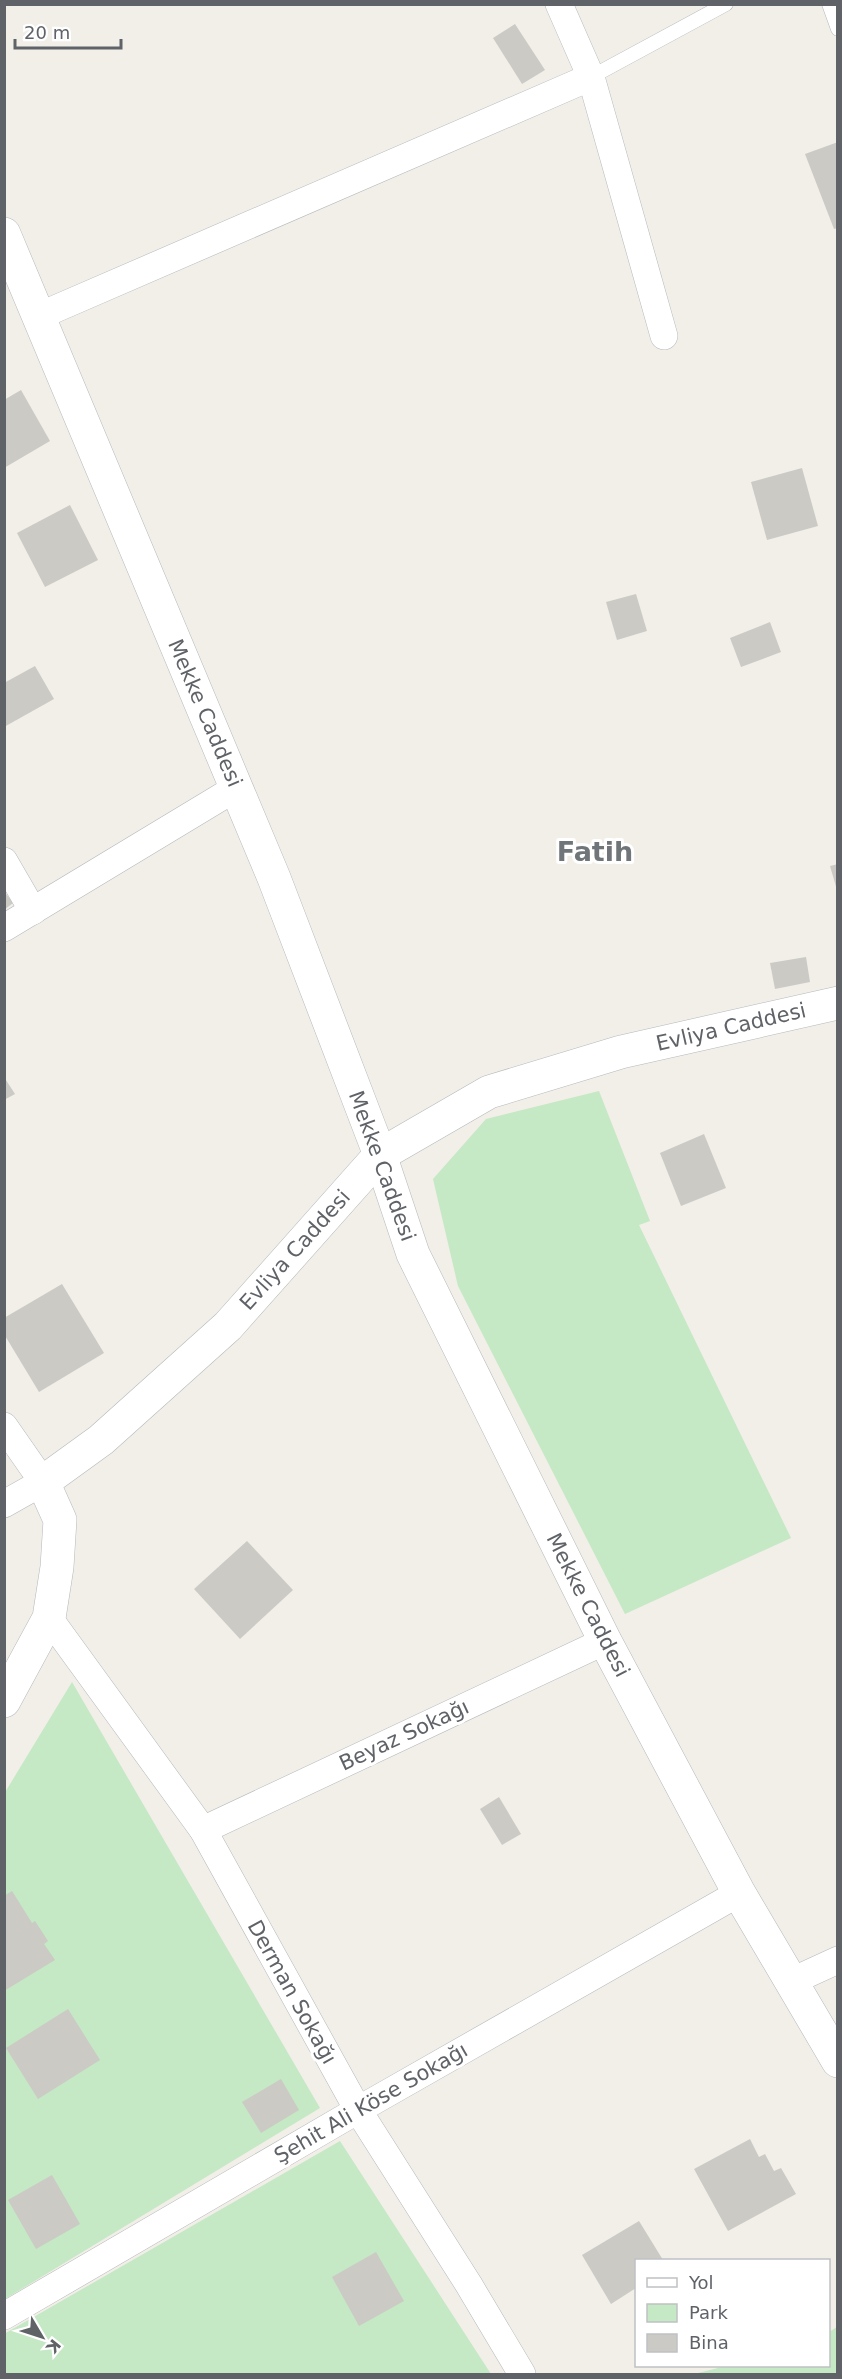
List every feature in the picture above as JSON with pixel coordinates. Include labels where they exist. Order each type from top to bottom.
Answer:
[{"type":"street","points":[[559,4],[591,77],[664,336]]},
{"type":"street","points":[[39,316],[591,77]]},
{"type":"street","name":"Mekke Caddesi","points":[[4,234],[274,878],[380,1155],[413,1254],[605,1641],[739,1893],[837,2061]]},
{"type":"street","points":[[4,928],[236,788]]},
{"type":"street","points":[[4,861],[33,911]]},
{"type":"street","name":"Evliya Caddesi","points":[[44,1482],[101,1440],[228,1326],[380,1155],[489,1092],[621,1052],[837,1003]]},
{"type":"street","points":[[4,1426],[44,1482],[60,1520],[57,1568],[49,1618],[4,1701]]},
{"type":"street","points":[[4,1504],[44,1482]]},
{"type":"street","name":"Derman Sokağı","points":[[49,1618],[203,1830],[358,2110],[469,2285],[522,2374]]},
{"type":"street","name":"Beyaz Sokağı","points":[[203,1830],[605,1641]]},
{"type":"street","name":"Şehit Ali Köse Sokağı","points":[[4,2316],[358,2110],[739,1893]]},
{"type":"street","points":[[790,1982],[837,1960]]},
{"type":"lane","points":[[591,77],[726,4]]},
{"type":"lane","points":[[829,4],[837,29]]},
{"type":"green space","points":[[599,1091],[650,1221],[639,1225],[791,1538],[625,1614],[458,1286],[433,1179],[486,1119]]},
{"type":"green space","points":[[72,1682],[320,2108],[5,2299],[4,1794]]},
{"type":"green space","points":[[340,2141],[491,2374],[5,2374],[4,2334]]},
{"type":"green space","points":[[837,2327],[837,2374],[694,2374],[722,2367],[830,2367],[830,2331]]},
{"type":"building","points":[[515,24],[545,70],[522,84],[493,38]]},
{"type":"building","points":[[838,142],[838,228],[834,229],[805,154]]},
{"type":"building","points":[[21,390],[50,441],[4,468],[4,400]]},
{"type":"building","points":[[802,468],[818,526],[767,540],[751,482]]},
{"type":"building","points":[[70,505],[98,560],[45,587],[17,533]]},
{"type":"building","points":[[636,594],[647,631],[617,640],[606,602]]},
{"type":"building","points":[[770,622],[781,652],[741,667],[730,638]]},
{"type":"building","points":[[35,666],[54,699],[4,727],[4,683]]},
{"type":"building","points":[[838,864],[838,890],[837,890],[830,866]]},
{"type":"building","points":[[4,891],[13,903],[4,910]]},
{"type":"building","points":[[806,957],[810,982],[775,989],[770,963]]},
{"type":"building","points":[[4,1077],[15,1094],[4,1100]]},
{"type":"building","points":[[704,1134],[726,1188],[681,1206],[660,1153]]},
{"type":"building","points":[[62,1284],[104,1353],[39,1392],[4,1334],[4,1318]]},
{"type":"building","points":[[247,1541],[293,1590],[240,1639],[194,1589]]},
{"type":"building","points":[[499,1797],[521,1834],[502,1845],[480,1809]]},
{"type":"building","points":[[12,1891],[32,1923],[35,1921],[48,1941],[44,1944],[55,1960],[4,1991],[4,1896]]},
{"type":"building","points":[[68,2009],[100,2060],[38,2099],[6,2048]]},
{"type":"building","points":[[281,2079],[299,2110],[261,2133],[242,2102]]},
{"type":"building","points":[[750,2139],[759,2157],[765,2154],[774,2171],[781,2168],[796,2194],[728,2231],[694,2169]]},
{"type":"building","points":[[52,2175],[80,2224],[36,2249],[8,2200]]},
{"type":"building","points":[[639,2221],[662,2259],[635,2259],[635,2289],[611,2304],[582,2255]]},
{"type":"building","points":[[376,2252],[404,2301],[359,2326],[332,2277]]},
{"type":"district","name":"Fatih","points":[[595,852]]}]
